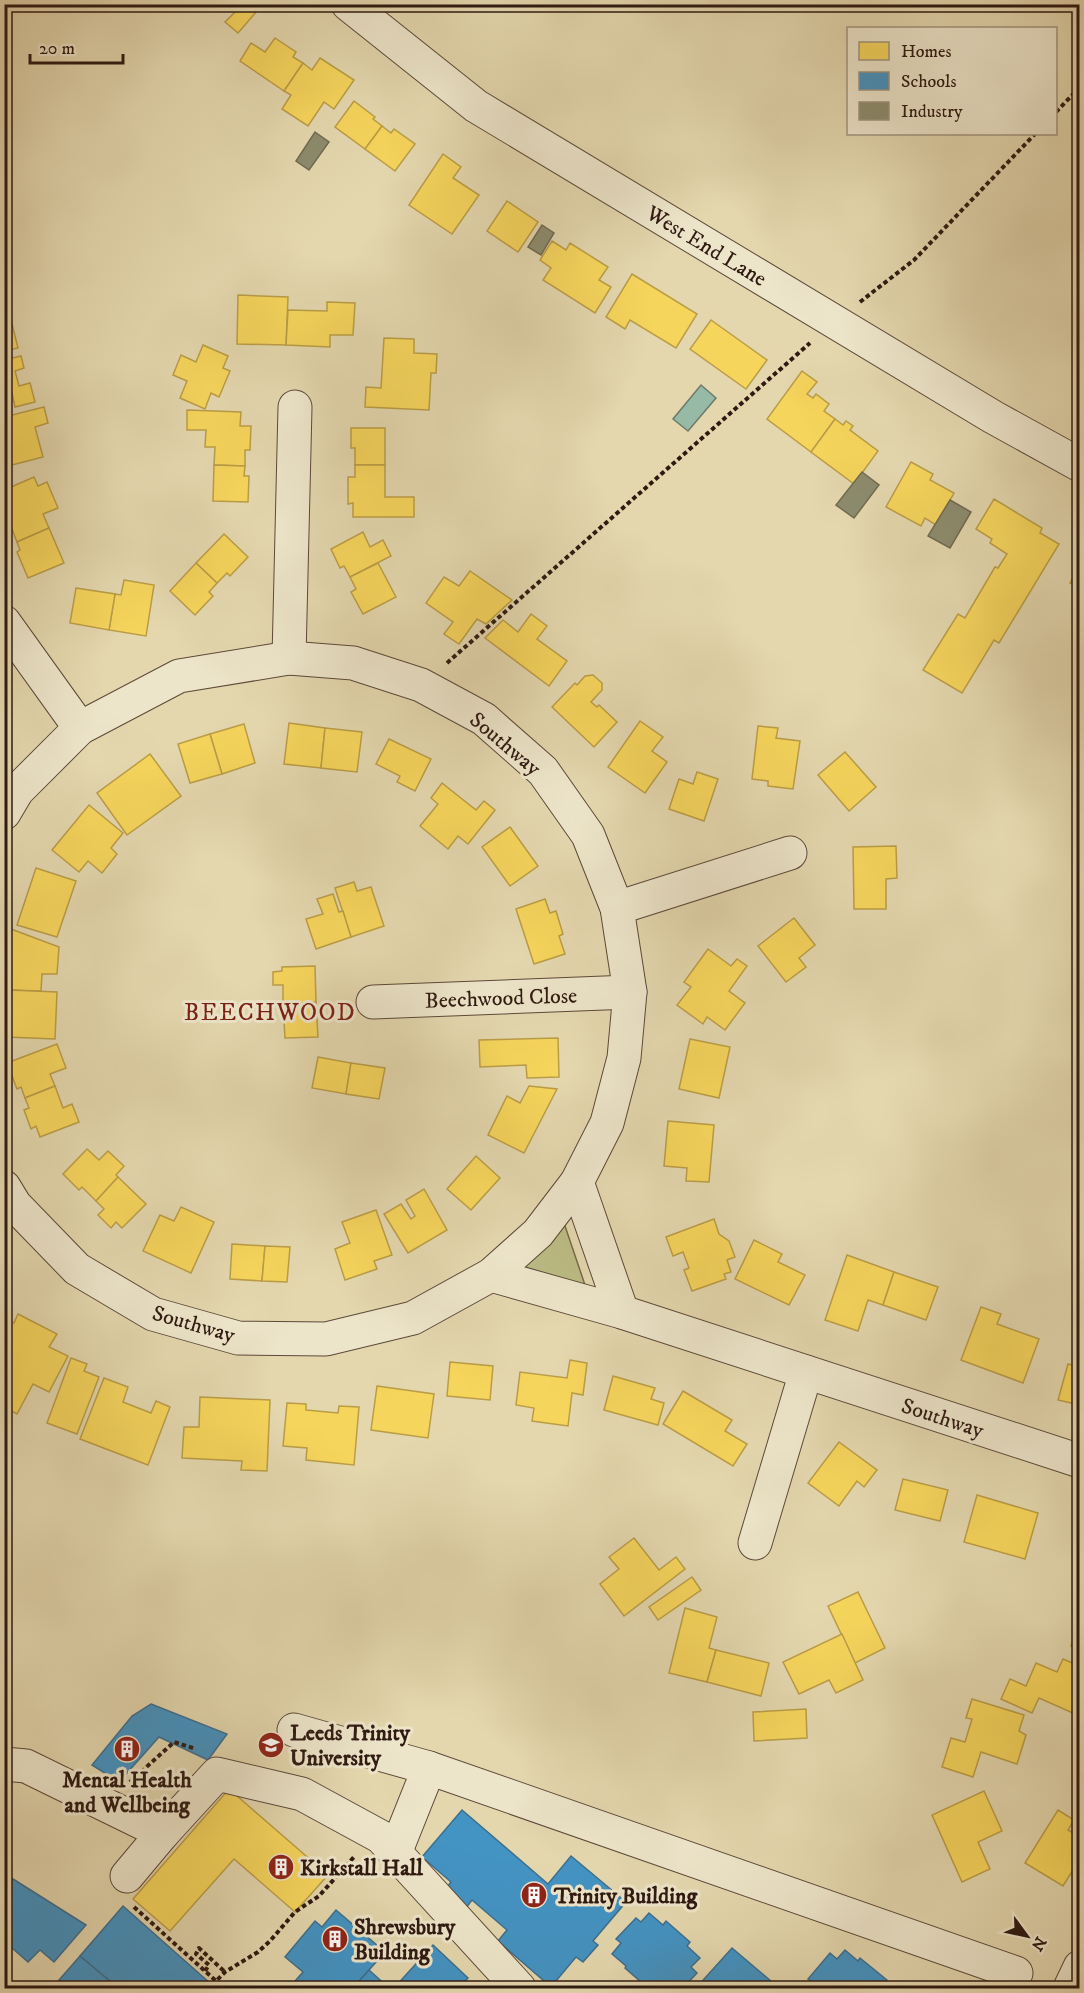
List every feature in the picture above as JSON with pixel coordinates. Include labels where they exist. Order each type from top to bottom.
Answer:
[{"type":"street","name":"West End Lane","points":[[348,4],[476,106],[993,417],[1080,465]]},
{"type":"street","points":[[289,658],[295,407]]},
{"type":"street","points":[[4,622],[80,728]]},
{"type":"street","name":"Southway","points":[[4,813],[17,791],[80,728],[179,676],[289,658],[353,663],[421,685],[484,719],[543,771],[588,835],[617,908],[630,992],[624,1058],[607,1123],[576,1182],[538,1233],[491,1275],[413,1318],[326,1339],[238,1338],[153,1314],[77,1269],[15,1205],[4,1187]]},
{"type":"street","points":[[617,908],[790,853]]},
{"type":"street","name":"Beechwood Close","points":[[373,1002],[630,992]]},
{"type":"street","points":[[576,1182],[622,1312]]},
{"type":"street","name":"Southway","points":[[491,1275],[622,1312],[1080,1461]]},
{"type":"street","points":[[755,1543],[806,1372]]},
{"type":"street","points":[[294,1730],[429,1768],[1016,1973]]},
{"type":"street","points":[[4,1764],[26,1766],[163,1833]]},
{"type":"street","points":[[385,1843],[429,1768]]},
{"type":"street","points":[[127,1876],[217,1774],[302,1794],[385,1843],[519,1989]]},
{"type":"street","points":[[1070,1989],[1080,1967]]},
{"type":"path","points":[[1057,111],[1080,87]]},
{"type":"path","points":[[421,685],[835,321],[914,260],[1034,135]]},
{"type":"path","points":[[127,1876],[125,1899],[216,1981],[225,1972],[258,1952],[295,1912],[319,1896],[385,1843]]},
{"type":"path","points":[[205,1971],[209,1965],[196,1954],[199,1948],[225,1972]]},
{"type":"green space","points":[[564,1223],[587,1291],[522,1269]]},
{"type":"shaded area","points":[[701,385],[716,398],[688,431],[673,419]]},
{"type":"building: Homes","points":[[227,4],[263,4],[238,33],[225,22],[235,12]]},
{"type":"building: Homes","points":[[275,38],[296,52],[293,57],[303,63],[284,91],[240,61],[251,43],[265,52]]},
{"type":"building: Homes","points":[[320,58],[354,80],[334,109],[324,102],[308,126],[282,109],[291,95],[284,91],[303,63],[312,70]]},
{"type":"building: Homes","points":[[354,101],[375,117],[373,119],[382,126],[365,149],[335,127]]},
{"type":"building: Homes","points":[[382,126],[391,133],[394,129],[415,144],[395,171],[365,149]]},
{"type":"building: Homes","points":[[443,154],[461,167],[453,178],[479,195],[452,234],[409,205]]},
{"type":"building: Homes","points":[[507,201],[538,222],[518,252],[487,231]]},
{"type":"building: Homes","points":[[552,241],[566,250],[570,243],[608,267],[599,280],[611,287],[595,313],[543,280],[551,268],[540,260]]},
{"type":"building: Homes","points":[[632,274],[697,314],[676,348],[630,320],[625,329],[606,317]]},
{"type":"building: Homes","points":[[238,295],[288,297],[286,345],[237,344]]},
{"type":"building: Homes","points":[[327,302],[355,303],[353,335],[330,335],[330,347],[286,345],[288,310],[327,311]]},
{"type":"building: Homes","points":[[11,320],[18,348],[4,351],[4,322]]},
{"type":"building: Homes","points":[[711,320],[767,360],[746,389],[690,349]]},
{"type":"building: Homes","points":[[384,338],[414,339],[414,353],[437,354],[436,373],[431,373],[429,410],[365,407],[366,387],[381,388]]},
{"type":"building: Homes","points":[[203,345],[228,356],[223,368],[230,371],[219,397],[211,393],[205,409],[180,398],[187,381],[173,375],[181,355],[196,362]]},
{"type":"building: Homes","points":[[21,356],[24,368],[15,371],[19,386],[30,383],[35,402],[15,407],[12,393],[4,395],[4,360]]},
{"type":"building: Homes","points":[[802,371],[817,382],[807,394],[813,398],[816,394],[829,404],[824,411],[835,419],[811,452],[767,419]]},
{"type":"building: Homes","points":[[44,407],[48,423],[35,427],[43,457],[4,467],[4,417]]},
{"type":"building: Homes","points":[[187,410],[241,412],[240,426],[251,426],[250,450],[245,450],[245,466],[214,465],[215,447],[205,447],[206,430],[187,430]]},
{"type":"building: Homes","points":[[835,419],[843,425],[846,421],[853,426],[850,430],[878,451],[854,484],[811,452]]},
{"type":"building: Homes","points":[[351,428],[385,428],[385,465],[355,465],[355,448],[351,448]]},
{"type":"building: Homes","points":[[911,462],[933,474],[930,480],[954,493],[936,525],[925,518],[921,526],[886,507]]},
{"type":"building: Homes","points":[[214,465],[245,466],[244,476],[249,476],[248,502],[213,501]]},
{"type":"building: Homes","points":[[355,465],[385,465],[385,497],[414,497],[414,517],[353,517],[353,503],[348,504],[348,477],[355,477]]},
{"type":"building: Homes","points":[[34,477],[38,486],[47,482],[58,508],[43,514],[49,528],[17,542],[12,529],[8,531],[4,524],[4,490]]},
{"type":"building: Homes","points":[[994,499],[1042,528],[1040,533],[1059,544],[999,643],[994,640],[962,693],[923,670],[958,614],[965,618],[995,567],[998,568],[1007,554],[990,543],[992,539],[976,529]]},
{"type":"building: Homes","points":[[49,528],[64,563],[28,578],[17,552],[20,550],[17,542]]},
{"type":"building: Homes","points":[[363,532],[370,547],[383,540],[391,556],[350,577],[344,566],[340,568],[331,549]]},
{"type":"building: Homes","points":[[224,534],[248,557],[230,576],[227,573],[217,583],[196,563]]},
{"type":"building: Homes","points":[[196,563],[217,583],[209,592],[213,596],[195,615],[170,591]]},
{"type":"building: Homes","points":[[378,563],[396,597],[363,614],[351,592],[356,589],[350,577]]},
{"type":"building: Homes","points":[[1080,566],[1080,588],[1070,583]]},
{"type":"building: Homes","points":[[470,571],[512,600],[486,624],[477,619],[459,644],[444,634],[453,622],[426,603],[444,577],[459,586]]},
{"type":"building: Homes","points":[[124,580],[154,585],[146,636],[109,630],[115,594],[121,595]]},
{"type":"building: Homes","points":[[76,588],[115,594],[109,630],[70,623]]},
{"type":"building: Homes","points":[[531,614],[547,626],[537,639],[567,661],[549,686],[485,638],[503,620],[518,632]]},
{"type":"building: Homes","points":[[593,675],[602,683],[602,690],[591,702],[597,707],[599,705],[617,722],[594,747],[552,707],[575,683],[577,685],[585,676]]},
{"type":"building: Homes","points":[[640,721],[663,737],[652,751],[667,762],[645,793],[608,767]]},
{"type":"building: Homes","points":[[289,723],[325,728],[321,768],[284,764]]},
{"type":"building: Homes","points":[[244,724],[255,763],[222,774],[210,734]]},
{"type":"building: Homes","points":[[758,726],[778,728],[776,738],[800,741],[793,789],[768,786],[768,781],[752,779]]},
{"type":"building: Homes","points":[[325,728],[362,732],[357,772],[321,768]]},
{"type":"building: Homes","points":[[210,734],[222,774],[190,783],[178,744]]},
{"type":"building: Homes","points":[[389,739],[431,759],[415,791],[397,782],[400,776],[376,764]]},
{"type":"building: Homes","points":[[845,752],[876,787],[849,811],[818,775]]},
{"type":"building: Homes","points":[[150,754],[181,796],[127,835],[97,793]]},
{"type":"building: Homes","points":[[697,772],[718,779],[704,821],[669,809],[679,779],[693,784]]},
{"type":"building: Homes","points":[[442,783],[476,810],[484,801],[495,810],[468,844],[458,836],[448,849],[420,826],[438,804],[431,798]]},
{"type":"building: Homes","points":[[89,805],[123,833],[111,848],[117,854],[102,873],[88,861],[79,872],[52,850]]},
{"type":"building: Homes","points":[[510,827],[538,866],[510,886],[482,847]]},
{"type":"building: Homes","points":[[896,846],[897,878],[886,879],[886,909],[854,909],[853,847]]},
{"type":"building: Homes","points":[[36,868],[76,881],[57,937],[17,925]]},
{"type":"building: Homes","points":[[354,882],[357,891],[371,887],[384,926],[351,937],[335,888]]},
{"type":"building: Homes","points":[[333,894],[339,912],[343,911],[351,937],[316,949],[306,919],[323,914],[317,899]]},
{"type":"building: Homes","points":[[545,899],[550,913],[556,911],[563,934],[559,936],[565,954],[534,964],[516,909]]},
{"type":"building: Homes","points":[[794,918],[815,945],[799,958],[806,967],[786,982],[758,946]]},
{"type":"building: Homes","points":[[11,929],[59,947],[57,974],[42,974],[41,991],[8,990]]},
{"type":"building: Homes","points":[[708,949],[731,966],[737,959],[747,966],[729,991],[745,1003],[725,1030],[707,1017],[703,1024],[677,1005],[691,987],[684,982]]},
{"type":"building: Homes","points":[[315,966],[316,1002],[283,1004],[283,985],[273,985],[273,972],[282,971],[282,967]]},
{"type":"building: Homes","points":[[8,990],[57,992],[55,1039],[6,1037]]},
{"type":"building: Homes","points":[[316,1002],[318,1037],[285,1038],[283,1004]]},
{"type":"building: Homes","points":[[558,1038],[559,1077],[527,1078],[526,1065],[480,1067],[479,1040]]},
{"type":"building: Homes","points":[[690,1039],[730,1047],[719,1098],[679,1089]]},
{"type":"building: Homes","points":[[57,1044],[66,1068],[50,1074],[55,1086],[25,1098],[21,1087],[17,1089],[7,1063]]},
{"type":"building: Homes","points":[[318,1057],[351,1063],[346,1094],[312,1088]]},
{"type":"building: Homes","points":[[351,1063],[385,1068],[379,1099],[346,1094]]},
{"type":"building: Homes","points":[[55,1086],[63,1108],[72,1104],[79,1122],[40,1137],[36,1126],[31,1129],[24,1110],[29,1108],[25,1098]]},
{"type":"building: Homes","points":[[529,1086],[557,1089],[524,1153],[488,1135],[507,1096],[520,1103]]},
{"type":"building: Homes","points":[[668,1121],[714,1125],[709,1182],[686,1181],[687,1168],[664,1166]]},
{"type":"building: Homes","points":[[87,1149],[99,1160],[108,1151],[124,1166],[116,1175],[118,1177],[96,1201],[82,1187],[79,1190],[63,1174]]},
{"type":"building: Homes","points":[[476,1156],[500,1178],[471,1210],[447,1189]]},
{"type":"building: Homes","points":[[118,1177],[146,1204],[122,1228],[116,1222],[111,1228],[98,1215],[104,1209],[96,1201]]},
{"type":"building: Homes","points":[[424,1189],[447,1230],[408,1253],[384,1214],[401,1204],[411,1219],[415,1216],[406,1200]]},
{"type":"building: Homes","points":[[181,1207],[214,1222],[191,1273],[143,1251],[160,1215],[174,1221]]},
{"type":"building: Homes","points":[[376,1210],[392,1255],[374,1261],[377,1269],[345,1280],[335,1249],[350,1243],[342,1222]]},
{"type":"building: Homes","points":[[714,1219],[719,1234],[729,1241],[735,1257],[727,1260],[731,1272],[724,1274],[726,1279],[692,1291],[684,1270],[689,1268],[683,1252],[673,1256],[666,1237]]},
{"type":"building: Homes","points":[[754,1240],[782,1254],[778,1262],[805,1275],[789,1305],[735,1279]]},
{"type":"building: Homes","points":[[232,1244],[265,1246],[262,1281],[230,1279]]},
{"type":"building: Homes","points":[[265,1246],[290,1247],[287,1282],[262,1281]]},
{"type":"building: Homes","points":[[847,1255],[894,1272],[883,1305],[868,1300],[858,1331],[825,1320]]},
{"type":"building: Homes","points":[[894,1272],[938,1287],[926,1320],[883,1305]]},
{"type":"building: Homes","points":[[981,1307],[1001,1314],[997,1324],[1039,1339],[1023,1383],[961,1360]]},
{"type":"building: Homes","points":[[18,1314],[57,1334],[49,1347],[68,1356],[49,1392],[33,1384],[17,1414],[4,1407],[4,1318],[14,1323]]},
{"type":"building: Homes","points":[[71,1358],[87,1364],[84,1371],[99,1377],[77,1434],[47,1423]]},
{"type":"building: Homes","points":[[570,1360],[587,1363],[583,1395],[572,1393],[568,1426],[532,1421],[534,1408],[516,1405],[520,1372],[567,1378]]},
{"type":"building: Homes","points":[[450,1362],[493,1366],[490,1400],[447,1396]]},
{"type":"building: Homes","points":[[1068,1364],[1080,1367],[1080,1405],[1058,1400]]},
{"type":"building: Homes","points":[[613,1376],[655,1388],[651,1399],[664,1403],[658,1425],[604,1410]]},
{"type":"building: Homes","points":[[104,1378],[128,1387],[123,1402],[151,1413],[156,1401],[170,1407],[148,1465],[80,1439]]},
{"type":"building: Homes","points":[[377,1386],[434,1394],[428,1438],[371,1430]]},
{"type":"building: Homes","points":[[683,1391],[732,1420],[725,1431],[747,1444],[733,1466],[663,1424]]},
{"type":"building: Homes","points":[[200,1397],[270,1400],[267,1471],[241,1470],[242,1461],[182,1458],[184,1427],[199,1427]]},
{"type":"building: Homes","points":[[287,1403],[306,1404],[306,1410],[338,1413],[339,1406],[359,1407],[354,1465],[306,1460],[307,1448],[283,1446]]},
{"type":"building: Homes","points":[[839,1442],[877,1470],[864,1487],[857,1481],[839,1506],[808,1483]]},
{"type":"building: Homes","points":[[903,1479],[948,1490],[940,1521],[895,1510]]},
{"type":"building: Homes","points":[[977,1495],[1038,1513],[1025,1559],[964,1542]]},
{"type":"building: Homes","points":[[634,1538],[659,1570],[676,1557],[685,1569],[624,1616],[600,1584],[619,1569],[609,1557]]},
{"type":"building: Homes","points":[[692,1577],[701,1590],[658,1620],[649,1607]]},
{"type":"building: Homes","points":[[858,1592],[885,1648],[855,1663],[828,1606]]},
{"type":"building: Homes","points":[[685,1608],[717,1617],[709,1648],[716,1650],[707,1682],[669,1673]]},
{"type":"building: Homes","points":[[1076,1628],[1080,1629],[1080,1649],[1071,1646]]},
{"type":"building: Homes","points":[[842,1634],[863,1680],[836,1693],[829,1680],[799,1694],[783,1662]]},
{"type":"building: Homes","points":[[716,1650],[769,1663],[761,1696],[707,1682]]},
{"type":"building: Homes","points":[[1063,1659],[1080,1666],[1080,1704],[1075,1714],[1039,1698],[1032,1713],[1001,1699],[1010,1679],[1026,1686],[1036,1663],[1057,1672]]},
{"type":"building: Homes","points":[[972,1699],[1024,1715],[1019,1731],[1026,1735],[1017,1764],[981,1752],[973,1777],[942,1767],[951,1738],[965,1742],[972,1719],[966,1718]]},
{"type":"building: Homes","points":[[806,1709],[807,1738],[754,1741],[753,1712]]},
{"type":"building: Homes","name":"Kirkstall Hall","points":[[229,1789],[328,1875],[295,1912],[234,1859],[170,1931],[133,1899]]},
{"type":"building: Homes","points":[[984,1791],[1002,1831],[978,1842],[990,1869],[962,1882],[932,1815]]},
{"type":"building: Homes","points":[[1058,1810],[1074,1820],[1068,1830],[1080,1837],[1080,1874],[1073,1870],[1063,1886],[1025,1863]]},
{"type":"building: Schools","name":"Mental Health and Wellbeing","points":[[151,1704],[227,1734],[208,1760],[159,1737],[119,1782],[92,1765],[132,1716]]},
{"type":"building: Schools","name":"Trinity Building","points":[[462,1810],[548,1884],[571,1856],[626,1902],[593,1941],[598,1945],[583,1962],[576,1957],[551,1987],[498,1941],[507,1930],[472,1900],[466,1908],[445,1890],[451,1882],[422,1857]]},
{"type":"building: Schools","points":[[13,1879],[86,1925],[54,1962],[40,1950],[28,1962],[4,1941],[4,1927],[8,1922],[4,1919],[4,1888]]},
{"type":"building: Schools","points":[[123,1906],[211,1984],[207,1988],[118,1988],[80,1956]]},
{"type":"building: Schools","name":"Shrewsbury Building","points":[[336,1910],[385,1952],[353,1988],[289,1988],[303,1972],[285,1957],[315,1921],[322,1927]]},
{"type":"building: Schools","points":[[649,1913],[663,1925],[666,1921],[690,1942],[687,1946],[700,1958],[691,1967],[697,1973],[683,1988],[648,1988],[612,1954],[621,1943],[616,1939],[636,1918],[641,1922]]},
{"type":"building: Schools","points":[[433,1945],[468,1978],[458,1988],[394,1988]]},
{"type":"building: Schools","points":[[732,1948],[779,1988],[696,1988]]},
{"type":"building: Schools","points":[[845,1950],[858,1961],[860,1958],[887,1980],[883,1985],[888,1988],[811,1988],[815,1984],[808,1979],[830,1953],[837,1959]]},
{"type":"building: Schools","points":[[80,1956],[118,1988],[52,1988]]},
{"type":"building: Schools","points":[[369,1970],[389,1988],[353,1988]]},
{"type":"building: Industry","points":[[315,132],[329,142],[309,170],[296,161]]},
{"type":"building: Industry","points":[[542,225],[554,233],[541,255],[528,247]]},
{"type":"building: Industry","points":[[862,472],[879,485],[854,518],[836,505]]},
{"type":"building: Industry","points":[[950,500],[971,512],[950,548],[928,536]]},
{"type":"place","name":"Leeds Trinity University","points":[[271,1745]]},
{"type":"place","name":"Mental Health and Wellbeing","points":[[127,1749]]},
{"type":"place","name":"Kirkstall Hall","points":[[281,1867]]},
{"type":"place","name":"Trinity Building","points":[[534,1895]]},
{"type":"place","name":"Shrewsbury Building","points":[[335,1939]]},
{"type":"district","name":"BEECHWOOD","points":[[270,1012]]}]
